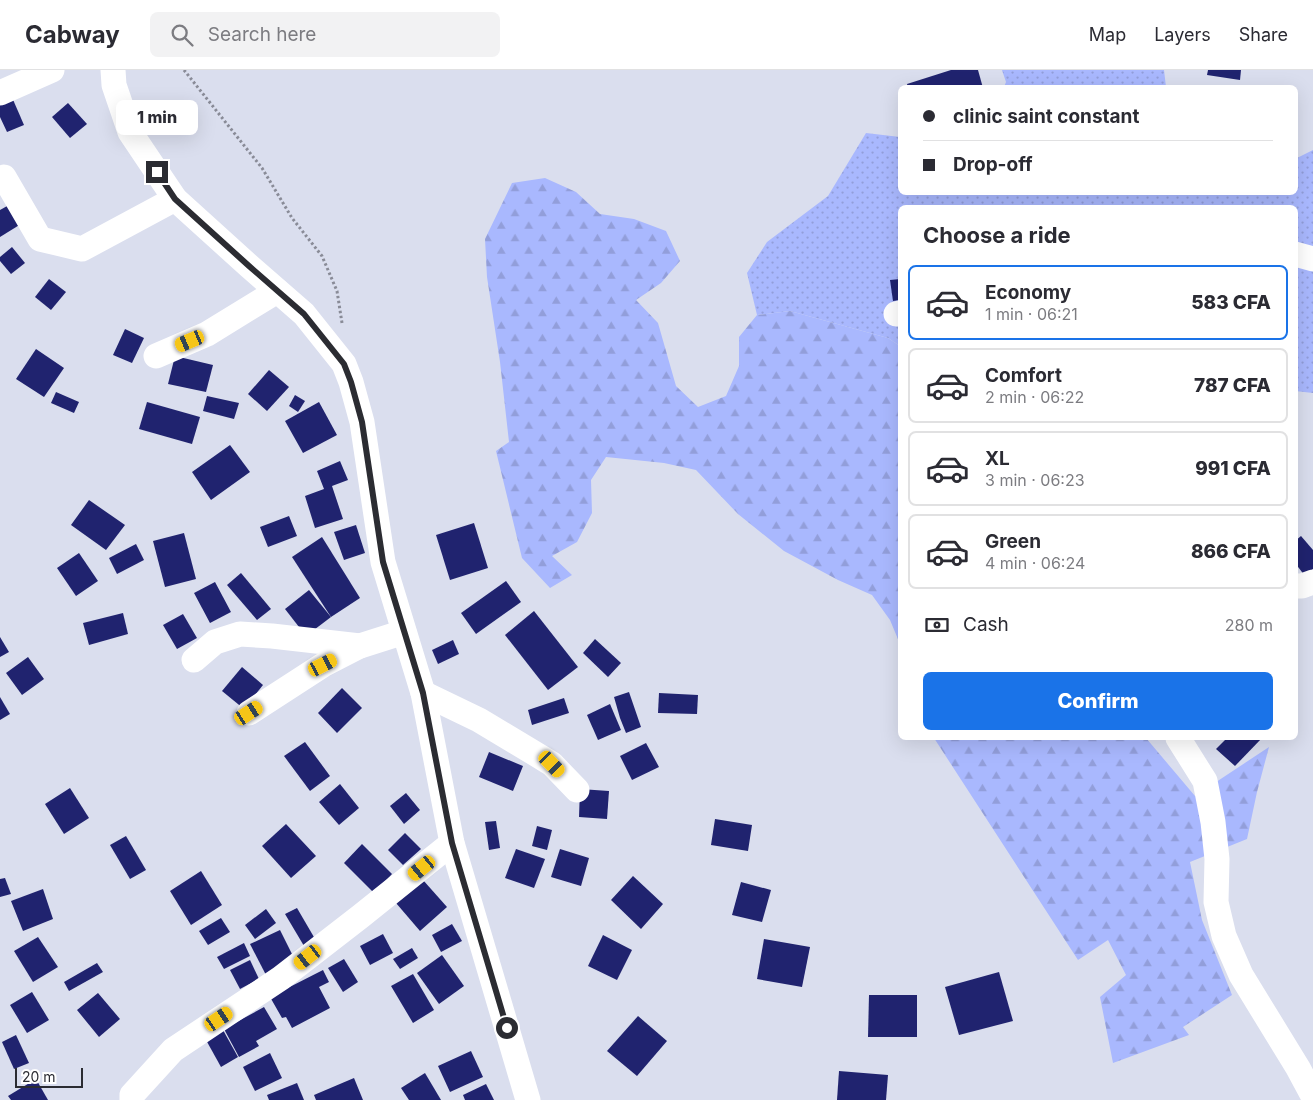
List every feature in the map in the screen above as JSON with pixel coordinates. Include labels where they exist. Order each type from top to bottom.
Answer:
[{"type":"street","points":[[0,93],[52,70]]},
{"type":"street","points":[[113,70],[114,85],[130,132],[175,199],[304,314],[344,364],[362,422],[383,562],[423,693],[452,843],[528,1100]]},
{"type":"street","points":[[4,177],[40,239],[82,249],[175,199]]},
{"type":"street","points":[[1298,255],[1313,259]]},
{"type":"street","points":[[156,356],[207,334],[277,291]]},
{"type":"street","points":[[1298,586],[1313,582]]},
{"type":"street","points":[[249,713],[323,665],[360,646],[404,632]]},
{"type":"street","points":[[194,660],[214,642],[240,634],[360,646]]},
{"type":"street","points":[[423,693],[478,720],[552,764],[577,790]]},
{"type":"street","points":[[1179,740],[1205,782],[1213,822],[1217,860],[1216,902],[1224,936],[1241,975],[1306,1065],[1313,1096]]},
{"type":"street","points":[[132,1100],[132,1095],[173,1050],[281,978],[452,843]]},
{"type":"path","points":[[184,70],[262,168],[292,218],[322,256],[337,291],[342,328]]},
{"type":"green space","points":[[1002,70],[1164,70],[1166,85],[1005,85],[1006,82]]},
{"type":"green space","points":[[866,133],[898,137],[898,195],[1298,195],[1298,158],[1313,150],[1313,393],[1298,391],[1298,205],[898,205],[898,345],[888,338],[790,311],[757,315],[747,273],[767,242],[828,196]]},
{"type":"green space","points":[[545,178],[576,192],[600,214],[634,219],[666,231],[680,261],[661,283],[636,300],[658,323],[676,386],[698,407],[726,396],[739,366],[739,337],[757,315],[790,311],[888,338],[898,345],[898,639],[890,620],[872,595],[838,580],[784,551],[738,514],[696,470],[664,463],[606,457],[591,480],[592,513],[577,542],[552,556],[572,575],[550,588],[522,558],[496,451],[509,442],[500,362],[487,277],[485,239],[512,183]]},
{"type":"green space","points":[[935,740],[1148,740],[1195,796],[1269,747],[1247,839],[1190,862],[1202,920],[1232,995],[1183,1027],[1189,1035],[1113,1063],[1100,997],[1126,975],[1108,940],[1078,960]]},
{"type":"building","points":[[951,70],[978,70],[982,85],[907,85]]},
{"type":"building","points":[[1208,70],[1241,70],[1240,80],[1207,75]]},
{"type":"building","points":[[11,95],[24,125],[7,132],[0,117],[0,100]]},
{"type":"building","points":[[68,103],[87,124],[70,138],[52,117]]},
{"type":"building","points":[[9,205],[21,224],[0,237],[0,210]]},
{"type":"building","points":[[12,247],[25,263],[11,274],[0,261],[0,257]]},
{"type":"building","points":[[49,279],[66,292],[51,310],[35,297]]},
{"type":"building","points":[[898,279],[898,300],[893,301],[890,280]]},
{"type":"building","points":[[125,329],[144,338],[132,363],[113,355]]},
{"type":"building","points":[[36,349],[64,368],[44,397],[16,379]]},
{"type":"building","points":[[175,356],[213,365],[206,392],[168,384]]},
{"type":"building","points":[[269,370],[289,387],[267,411],[248,394]]},
{"type":"building","points":[[56,392],[79,402],[74,413],[51,403]]},
{"type":"building","points":[[295,395],[305,401],[298,412],[289,406]]},
{"type":"building","points":[[207,396],[239,403],[234,419],[203,411]]},
{"type":"building","points":[[147,402],[200,417],[192,444],[139,429]]},
{"type":"building","points":[[319,402],[337,435],[303,453],[285,421]]},
{"type":"building","points":[[230,445],[250,472],[211,500],[192,472]]},
{"type":"building","points":[[340,461],[348,480],[332,486],[343,519],[315,528],[305,496],[324,489],[317,471]]},
{"type":"building","points":[[89,500],[125,525],[106,550],[71,525]]},
{"type":"building","points":[[289,516],[297,536],[268,547],[260,527]]},
{"type":"building","points":[[474,523],[488,568],[450,580],[436,535]]},
{"type":"building","points":[[356,525],[365,553],[344,560],[334,532]]},
{"type":"building","points":[[184,533],[196,579],[165,587],[153,541]]},
{"type":"building","points":[[1301,536],[1313,550],[1313,569],[1305,576],[1298,567],[1298,538]]},
{"type":"building","points":[[322,537],[360,598],[331,617],[292,557]]},
{"type":"building","points":[[136,544],[144,560],[117,574],[109,558]]},
{"type":"building","points":[[79,553],[98,581],[76,596],[57,568]]},
{"type":"building","points":[[241,573],[271,609],[257,620],[227,585]]},
{"type":"building","points":[[506,581],[521,602],[476,634],[461,613]]},
{"type":"building","points":[[215,582],[231,612],[210,623],[194,593]]},
{"type":"building","points":[[309,590],[331,617],[306,636],[285,609]]},
{"type":"building","points":[[534,611],[578,667],[548,690],[505,635]]},
{"type":"building","points":[[123,613],[128,634],[89,645],[83,623]]},
{"type":"building","points":[[183,614],[197,638],[177,649],[163,625]]},
{"type":"building","points":[[0,637],[9,652],[0,657]]},
{"type":"building","points":[[595,639],[621,663],[608,677],[583,653]]},
{"type":"building","points":[[453,640],[459,654],[438,664],[432,650]]},
{"type":"building","points":[[28,657],[44,679],[22,695],[6,673]]},
{"type":"building","points":[[242,667],[263,685],[244,709],[222,691]]},
{"type":"building","points":[[342,688],[362,708],[337,733],[318,713]]},
{"type":"building","points":[[629,692],[641,727],[626,733],[614,697]]},
{"type":"building","points":[[659,693],[698,695],[697,714],[658,713]]},
{"type":"building","points":[[0,697],[10,714],[0,720]]},
{"type":"building","points":[[564,698],[569,713],[532,725],[528,710]]},
{"type":"building","points":[[610,704],[621,730],[598,740],[587,715]]},
{"type":"building","points":[[1225,740],[1260,740],[1235,766],[1216,749]]},
{"type":"building","points":[[305,742],[330,776],[310,791],[284,756]]},
{"type":"building","points":[[646,743],[659,767],[632,780],[620,756]]},
{"type":"building","points":[[489,752],[523,766],[513,791],[479,777]]},
{"type":"building","points":[[340,784],[359,808],[339,825],[319,802]]},
{"type":"building","points":[[70,788],[89,818],[64,834],[45,804]]},
{"type":"building","points":[[580,789],[609,791],[607,819],[579,817]]},
{"type":"building","points":[[406,793],[420,810],[404,824],[390,806]]},
{"type":"building","points":[[715,819],[752,825],[748,851],[711,845]]},
{"type":"building","points":[[496,821],[500,848],[489,850],[485,822]]},
{"type":"building","points":[[286,824],[316,856],[291,878],[262,846]]},
{"type":"building","points":[[537,826],[552,830],[547,850],[532,846]]},
{"type":"building","points":[[405,833],[421,849],[403,865],[388,850]]},
{"type":"building","points":[[126,836],[146,870],[130,879],[110,845]]},
{"type":"building","points":[[362,844],[392,874],[374,893],[344,863]]},
{"type":"building","points":[[516,849],[545,859],[534,888],[505,878]]},
{"type":"building","points":[[560,849],[589,858],[581,886],[551,877]]},
{"type":"building","points":[[201,871],[222,905],[191,925],[170,891]]},
{"type":"building","points":[[633,876],[663,904],[641,929],[611,900]]},
{"type":"building","points":[[5,878],[11,894],[0,897],[0,879]]},
{"type":"building","points":[[423,880],[447,907],[420,931],[396,903]]},
{"type":"building","points":[[741,882],[771,890],[762,922],[732,915]]},
{"type":"building","points":[[43,889],[53,919],[23,931],[11,901]]},
{"type":"building","points":[[297,908],[318,944],[307,951],[285,914]]},
{"type":"building","points":[[266,909],[276,923],[255,939],[245,925]]},
{"type":"building","points":[[221,918],[230,932],[208,945],[199,931]]},
{"type":"building","points":[[452,924],[462,941],[441,952],[432,935]]},
{"type":"building","points":[[280,930],[295,960],[266,975],[250,944]]},
{"type":"building","points":[[383,934],[393,953],[370,965],[360,946]]},
{"type":"building","points":[[603,935],[632,950],[617,980],[588,966]]},
{"type":"building","points":[[38,937],[58,967],[33,982],[14,951]]},
{"type":"building","points":[[764,939],[810,947],[802,987],[757,979]]},
{"type":"building","points":[[244,943],[250,956],[224,969],[217,957]]},
{"type":"building","points":[[412,948],[418,958],[400,969],[393,959]]},
{"type":"building","points":[[442,955],[464,986],[439,1004],[417,973]]},
{"type":"building","points":[[344,959],[358,982],[343,992],[328,968]]},
{"type":"building","points":[[250,960],[259,979],[240,989],[230,970]]},
{"type":"building","points":[[97,963],[103,972],[69,991],[64,982]]},
{"type":"building","points":[[323,970],[329,982],[319,987],[330,1008],[292,1028],[286,1017],[282,1018],[270,997]]},
{"type":"building","points":[[999,972],[1013,1021],[959,1035],[945,987]]},
{"type":"building","points":[[413,974],[434,1010],[413,1023],[391,986]]},
{"type":"building","points":[[32,992],[49,1020],[27,1033],[10,1005]]},
{"type":"building","points":[[98,993],[120,1019],[99,1037],[77,1010]]},
{"type":"building","points":[[869,995],[917,995],[917,1037],[868,1037]]},
{"type":"building","points":[[264,1007],[277,1029],[256,1041],[259,1046],[239,1057],[224,1029]]},
{"type":"building","points":[[638,1016],[667,1041],[637,1076],[607,1051]]},
{"type":"building","points":[[223,1030],[238,1057],[221,1067],[206,1040]]},
{"type":"building","points":[[16,1035],[29,1063],[14,1069],[2,1042]]},
{"type":"building","points":[[471,1051],[483,1077],[450,1092],[438,1066]]},
{"type":"building","points":[[270,1053],[282,1078],[255,1091],[243,1067]]},
{"type":"building","points":[[839,1071],[888,1075],[886,1100],[837,1100]]},
{"type":"building","points":[[425,1073],[441,1100],[409,1100],[401,1088]]},
{"type":"building","points":[[354,1078],[363,1100],[316,1100],[314,1095]]},
{"type":"building","points":[[36,1079],[48,1100],[11,1100],[8,1096]]},
{"type":"building","points":[[297,1083],[304,1100],[269,1100],[267,1095]]},
{"type":"building","points":[[486,1084],[494,1100],[465,1100],[463,1095]]},
{"type":"route","points":[[157,172],[175,199],[304,314],[344,364],[362,422],[383,562],[423,693],[452,843],[507,1028]]}]
